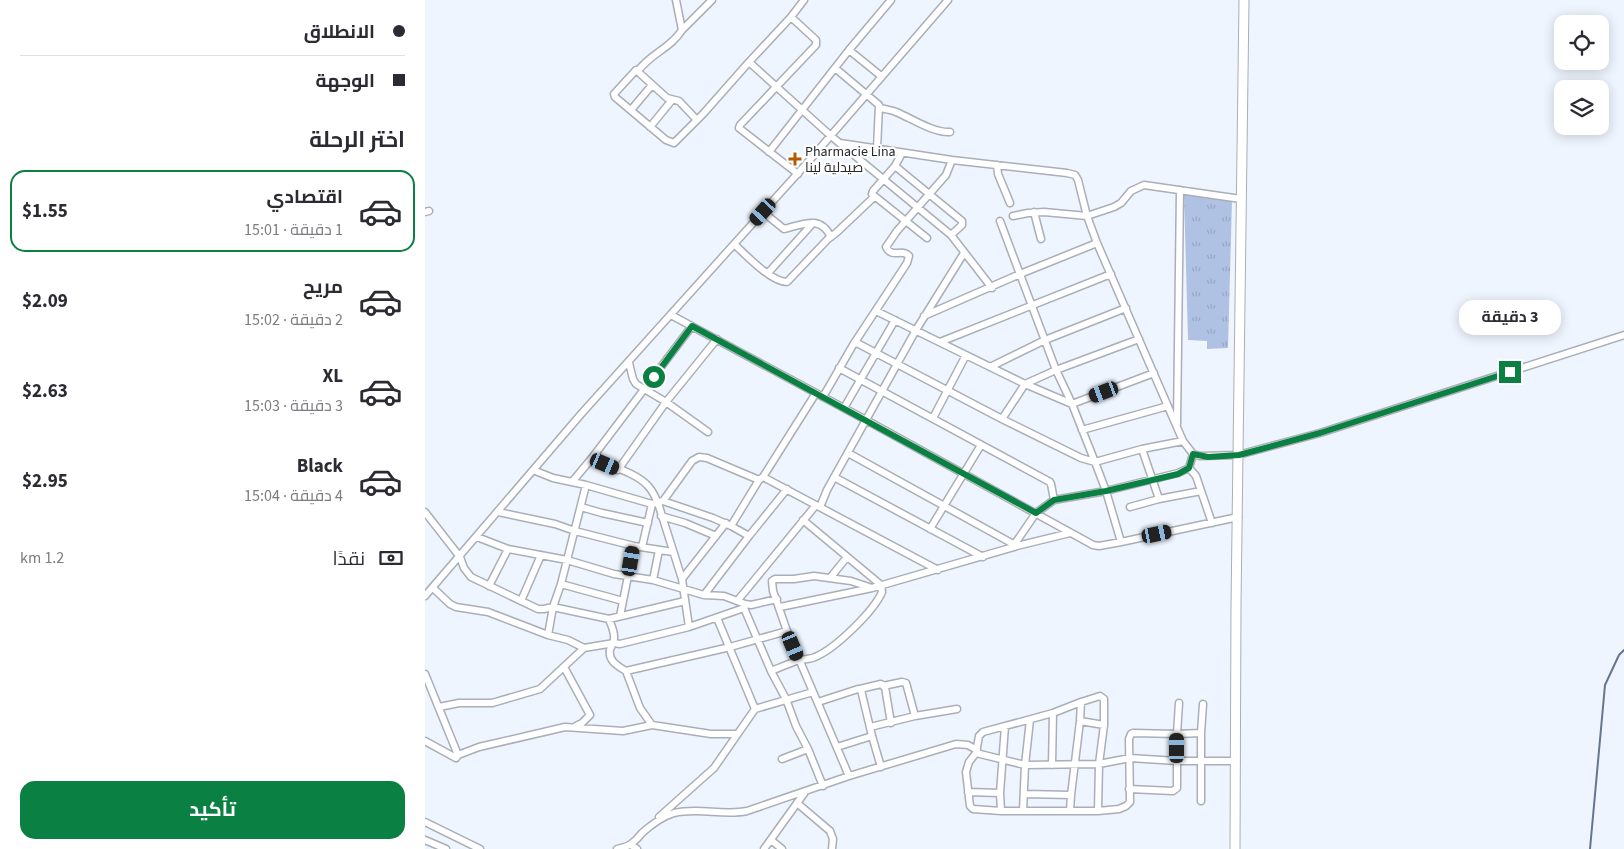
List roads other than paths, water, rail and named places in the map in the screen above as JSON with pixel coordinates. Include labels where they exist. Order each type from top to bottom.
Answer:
[{"type":"street","points":[[676,0],[682,30]]},
{"type":"street","points":[[712,0],[682,30],[675,40],[645,61],[638,71],[634,71],[614,94],[615,97],[667,140],[674,143],[697,120],[804,0]]},
{"type":"street","points":[[769,152],[891,0]]},
{"type":"street","points":[[425,596],[582,413],[798,174],[881,76],[949,0]]},
{"type":"street","points":[[1235,849],[1236,606],[1244,0]]},
{"type":"street","points":[[791,16],[817,42],[816,45],[739,126],[740,129],[798,174]]},
{"type":"street","points":[[849,50],[881,76]]},
{"type":"street","points":[[749,62],[831,136],[917,209],[951,235],[992,288]]},
{"type":"street","points":[[835,68],[876,102],[880,108],[877,148]]},
{"type":"street","points":[[638,71],[667,98],[679,101],[697,120]]},
{"type":"street","points":[[631,110],[652,85]]},
{"type":"street","points":[[650,126],[672,100]]},
{"type":"street","points":[[880,108],[932,128],[950,132]]},
{"type":"street","points":[[840,143],[952,160],[1075,175],[1097,243],[1183,441],[1193,454],[1208,457],[1239,455],[1320,433],[1624,335]]},
{"type":"street","points":[[902,153],[895,166],[872,194],[927,238]]},
{"type":"street","points":[[823,397],[855,342],[909,259],[905,252],[892,253],[885,247],[948,172],[952,160]]},
{"type":"street","points":[[997,165],[998,174],[1010,203]]},
{"type":"street","points":[[895,166],[962,221],[962,225],[951,235]]},
{"type":"street","points":[[1013,216],[1044,212],[1087,216],[1114,207],[1131,191],[1140,186],[1241,199]]},
{"type":"street","points":[[1177,426],[1180,190]]},
{"type":"street","points":[[734,244],[780,282],[787,282],[824,243],[874,197]]},
{"type":"street","points":[[763,212],[785,229],[813,223],[823,225],[831,237]]},
{"type":"street","points":[[1033,212],[1041,239]]},
{"type":"street","points":[[1000,221],[1056,370],[1083,430],[1106,491],[1121,542]]},
{"type":"street","points":[[768,273],[813,223]]},
{"type":"street","points":[[924,316],[1097,243]]},
{"type":"street","points":[[738,600],[803,520],[818,506],[924,316],[964,253]]},
{"type":"street","points":[[940,342],[1111,274]]},
{"type":"street","points":[[990,367],[1045,340],[1126,308]]},
{"type":"street","points":[[876,311],[1025,384],[1071,404],[1154,373]]},
{"type":"street","points":[[671,315],[1093,545],[1099,546],[1121,542],[1238,517]]},
{"type":"street","points":[[844,408],[895,320]]},
{"type":"street","points":[[571,482],[645,390],[692,326]]},
{"type":"street","points":[[618,470],[666,402],[717,339]]},
{"type":"street","points":[[1002,419],[1025,384],[1056,370],[1139,339]]},
{"type":"street","points":[[855,342],[1002,419],[1071,453],[1095,462],[1142,449],[1183,441]]},
{"type":"street","points":[[933,418],[967,356]]},
{"type":"street","points":[[629,363],[634,382],[709,432]]},
{"type":"street","points":[[839,368],[1049,482],[1054,500]]},
{"type":"street","points":[[682,579],[716,536],[729,524],[761,479],[816,393]]},
{"type":"street","points":[[1083,430],[1168,406]]},
{"type":"street","points":[[930,529],[981,445]]},
{"type":"street","points":[[1142,449],[1159,499]]},
{"type":"street","points":[[848,453],[1016,545]]},
{"type":"street","points":[[1016,545],[1036,513],[1054,500],[1106,491],[1178,474],[1189,468],[1193,454]]},
{"type":"street","points":[[642,548],[648,523],[658,503],[692,461],[699,457],[707,458],[787,489],[938,570]]},
{"type":"street","points":[[591,458],[642,481],[648,486],[658,503],[682,579],[689,626]]},
{"type":"street","points":[[1189,468],[1194,472],[1212,523]]},
{"type":"street","points":[[533,470],[553,478],[658,503],[729,524],[749,536]]},
{"type":"street","points":[[834,477],[983,557]]},
{"type":"street","points":[[548,635],[553,607],[561,584],[586,485]]},
{"type":"street","points":[[704,595],[787,489]]},
{"type":"street","points":[[1130,507],[1201,491]]},
{"type":"street","points":[[581,507],[648,523]]},
{"type":"street","points":[[425,512],[460,557],[464,568],[471,577],[538,609],[553,607],[609,619],[685,601]]},
{"type":"street","points":[[498,512],[555,524],[642,548],[673,552]]},
{"type":"street","points":[[661,516],[685,523],[716,536]]},
{"type":"street","points":[[771,671],[800,660],[815,657],[829,649],[874,606],[882,592],[881,585],[803,520]]},
{"type":"street","points":[[780,607],[871,588],[983,557],[1016,545],[1070,533]]},
{"type":"street","points":[[477,537],[507,549],[567,560],[614,574],[653,580],[704,595],[724,596],[738,600],[745,606],[757,639],[786,699],[795,726],[808,749],[823,786]]},
{"type":"street","points":[[620,616],[634,546]]},
{"type":"street","points":[[489,586],[507,549]]},
{"type":"street","points":[[653,580],[659,550]]},
{"type":"street","points":[[521,601],[541,556]]},
{"type":"street","points":[[830,578],[847,557]]},
{"type":"street","points":[[849,776],[787,631],[772,581],[775,579],[814,576],[851,581],[871,588]]},
{"type":"street","points":[[561,584],[623,601]]},
{"type":"street","points":[[433,588],[450,604],[456,607],[488,612],[548,635],[568,640],[584,648]]},
{"type":"street","points":[[439,707],[459,703],[492,703],[540,689],[584,648],[614,643],[620,644],[717,618],[745,606],[777,599]]},
{"type":"street","points":[[717,618],[755,709]]},
{"type":"street","points":[[609,619],[615,636],[614,643],[610,649],[610,657],[617,666],[626,670],[730,647],[787,631]]},
{"type":"street","points":[[564,667],[590,715],[582,723],[574,727]]},
{"type":"street","points":[[626,670],[640,708],[652,725]]},
{"type":"street","points":[[425,674],[459,755]]},
{"type":"street","points":[[818,702],[860,689],[902,682],[907,683],[915,716]]},
{"type":"street","points":[[883,686],[886,689],[891,723]]},
{"type":"street","points":[[860,689],[881,766]]},
{"type":"street","points":[[617,849],[631,845],[714,768],[755,709],[813,692]]},
{"type":"street","points":[[1098,811],[1099,764],[1104,725],[1104,699],[1102,696],[1030,720],[983,732],[979,736],[977,752],[967,766],[966,779],[971,808],[1001,811],[1098,811],[1119,809],[1130,802],[1130,736],[1133,733],[1201,733]]},
{"type":"street","points":[[1071,811],[1081,702]]},
{"type":"street","points":[[1129,788],[1176,790],[1179,703]]},
{"type":"street","points":[[1201,800],[1203,704]]},
{"type":"street","points":[[870,727],[915,716],[957,709]]},
{"type":"street","points":[[1052,765],[1053,713]]},
{"type":"street","points":[[1023,811],[1025,765],[1030,720]]},
{"type":"street","points":[[1080,722],[1104,725]]},
{"type":"street","points":[[425,741],[455,758],[479,747],[565,727],[623,731],[652,725],[711,734],[737,734]]},
{"type":"street","points":[[1001,811],[1000,794],[1005,726]]},
{"type":"street","points":[[837,747],[872,736]]},
{"type":"street","points":[[653,823],[674,814],[691,810],[729,813],[747,811],[849,776],[956,744],[968,745],[977,752],[1025,765],[1099,764],[1130,758],[1177,761],[1236,761]]},
{"type":"street","points":[[782,758],[808,749]]},
{"type":"street","points":[[764,849],[805,792]]},
{"type":"street","points":[[968,792],[1000,794]]},
{"type":"street","points":[[1025,794],[1071,795]]},
{"type":"street","points":[[797,804],[830,831],[833,839],[832,849]]},
{"type":"street","points":[[425,822],[480,849]]},
{"type":"street","points":[[425,840],[446,849]]},
{"type":"street","points":[[771,840],[782,849]]},
{"type":"street","points":[[631,845],[637,849]]},
{"type":"waterway","points":[[1590,849],[1605,685],[1619,655],[1624,650]]},
{"type":"place","name":"Pharmacie Lina صيدلية لينا","points":[[795,159]]}]
